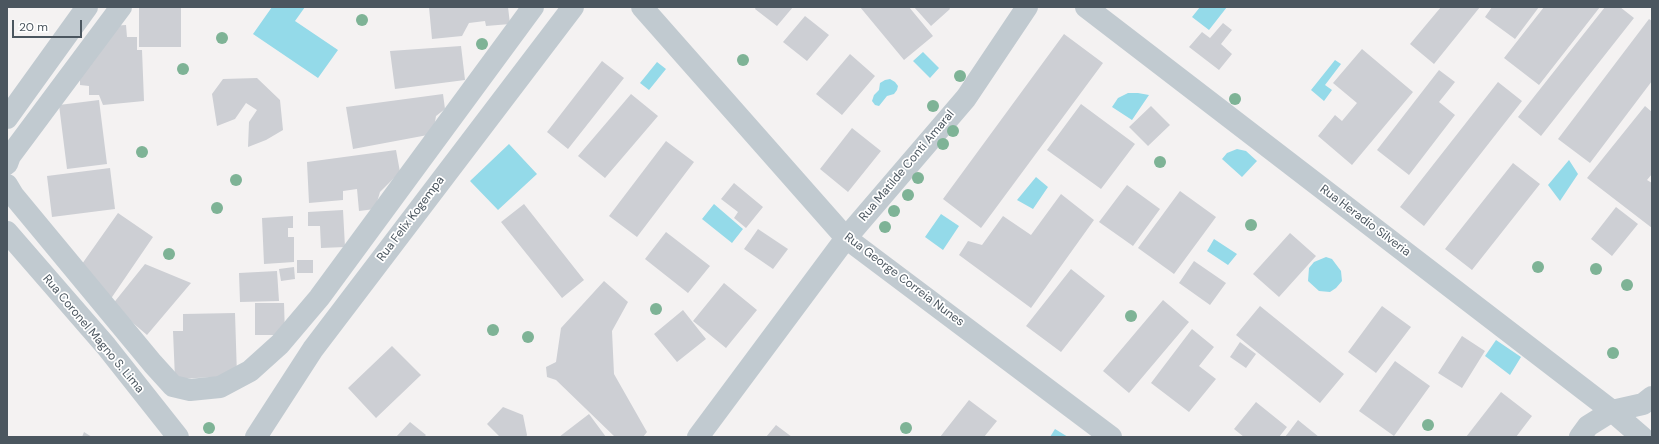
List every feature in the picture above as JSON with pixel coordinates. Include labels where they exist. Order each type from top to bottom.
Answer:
[{"type":"street","points":[[7,118],[87,7]]},
{"type":"street","points":[[7,164],[10,156],[121,7]]},
{"type":"street","points":[[7,185],[18,202],[173,386],[190,390],[220,387],[250,371],[280,344],[319,298],[534,7]]},
{"type":"street","name":"Rua Felix Kogempa","points":[[256,437],[313,349],[573,7]]},
{"type":"street","name":"Rua George Correia Nunes","points":[[642,7],[846,238],[1111,437]]},
{"type":"street","name":"Rua Matilde Conti Amaral","points":[[698,437],[846,238],[966,98],[1027,7]]},
{"type":"street","name":"Rua Heradio Silveria","points":[[1086,7],[1612,411],[1642,437]]},
{"type":"street","name":"Rua Coronel Magno S. Lima","points":[[7,232],[106,346],[178,437]]},
{"type":"street","points":[[1580,437],[1588,426],[1612,411],[1643,404],[1652,397]]},
{"type":"water","points":[[272,7],[305,7],[295,21],[338,50],[318,78],[253,34]]},
{"type":"water","points":[[1200,7],[1227,7],[1209,30],[1192,17]]},
{"type":"water","points":[[923,52],[939,68],[930,78],[913,61]]},
{"type":"water","points":[[1335,60],[1341,64],[1325,85],[1332,90],[1324,101],[1311,90]]},
{"type":"water","points":[[657,62],[666,69],[649,90],[640,83]]},
{"type":"water","points":[[890,79],[898,86],[897,90],[894,94],[887,96],[879,106],[875,105],[872,101],[874,95],[879,90],[880,83]]},
{"type":"water","points":[[1128,93],[1149,95],[1132,120],[1112,107],[1118,98]]},
{"type":"water","points":[[509,144],[537,174],[498,210],[470,181]]},
{"type":"water","points":[[1237,149],[1246,151],[1257,161],[1242,177],[1222,159],[1227,153]]},
{"type":"water","points":[[1569,160],[1578,174],[1560,201],[1548,185]]},
{"type":"water","points":[[1036,177],[1048,187],[1033,209],[1017,200]]},
{"type":"water","points":[[714,204],[743,229],[732,243],[702,219]]},
{"type":"water","points":[[941,214],[959,226],[943,250],[925,237]]},
{"type":"water","points":[[1214,239],[1237,254],[1228,265],[1207,251]]},
{"type":"water","points":[[1326,257],[1332,259],[1341,271],[1342,281],[1330,292],[1319,291],[1308,281],[1309,268],[1314,262]]},
{"type":"water","points":[[1496,340],[1521,357],[1510,375],[1485,356]]},
{"type":"water","points":[[1055,429],[1068,437],[1050,437]]},
{"type":"building","points":[[139,7],[181,7],[181,47],[139,47]]},
{"type":"building","points":[[429,7],[508,7],[510,24],[486,26],[485,21],[469,23],[462,36],[432,39]]},
{"type":"building","points":[[756,7],[793,7],[777,26],[755,9]]},
{"type":"building","points":[[860,7],[909,7],[933,36],[904,60]]},
{"type":"building","points":[[914,7],[949,7],[950,9],[931,26]]},
{"type":"building","points":[[1441,7],[1480,7],[1434,64],[1410,44]]},
{"type":"building","points":[[1492,7],[1539,7],[1515,39],[1485,17]]},
{"type":"building","points":[[1544,7],[1600,7],[1539,85],[1504,58]]},
{"type":"building","points":[[1605,7],[1620,7],[1634,18],[1541,136],[1518,117]]},
{"type":"building","points":[[805,16],[829,35],[807,61],[783,42]]},
{"type":"building","points":[[1649,19],[1652,21],[1652,81],[1590,163],[1558,139]]},
{"type":"building","points":[[1223,23],[1232,30],[1221,44],[1232,54],[1219,70],[1189,47],[1202,32],[1210,38]]},
{"type":"building","points":[[126,25],[127,37],[137,37],[137,50],[142,50],[144,101],[103,105],[99,95],[89,95],[89,86],[80,85],[80,68],[110,26]]},
{"type":"building","points":[[1064,34],[1103,63],[981,228],[943,199]]},
{"type":"building","points":[[461,46],[465,80],[395,89],[390,51]]},
{"type":"building","points":[[1362,49],[1413,92],[1352,165],[1318,136],[1335,115],[1342,121],[1357,103],[1333,83]]},
{"type":"building","points":[[850,54],[875,76],[842,115],[816,94]]},
{"type":"building","points":[[602,61],[624,78],[568,149],[547,132]]},
{"type":"building","points":[[1439,70],[1455,82],[1439,102],[1455,115],[1409,175],[1377,150]]},
{"type":"building","points":[[257,78],[280,100],[283,130],[266,140],[248,147],[249,122],[257,110],[246,103],[235,119],[217,126],[212,94],[223,79]]},
{"type":"building","points":[[1498,82],[1522,101],[1424,226],[1400,207]]},
{"type":"building","points":[[443,94],[445,109],[436,116],[433,134],[353,149],[346,107]]},
{"type":"building","points":[[631,94],[658,116],[605,178],[578,156]]},
{"type":"building","points":[[99,100],[107,164],[67,169],[59,105]]},
{"type":"building","points":[[1081,104],[1135,144],[1101,189],[1047,150]]},
{"type":"building","points":[[1151,106],[1170,125],[1148,146],[1129,127]]},
{"type":"building","points":[[1645,106],[1652,112],[1652,174],[1647,180],[1652,183],[1652,228],[1587,178]]},
{"type":"building","points":[[852,128],[881,151],[848,192],[820,169]]},
{"type":"building","points":[[666,141],[694,162],[637,237],[609,216]]},
{"type":"building","points":[[396,150],[400,172],[380,192],[375,209],[359,211],[357,189],[343,191],[343,200],[309,203],[307,162]]},
{"type":"building","points":[[1513,163],[1540,184],[1472,270],[1445,249]]},
{"type":"building","points":[[110,168],[115,209],[52,217],[47,176]]},
{"type":"building","points":[[734,183],[763,207],[746,228],[734,218],[738,212],[721,199]]},
{"type":"building","points":[[1127,185],[1160,209],[1133,246],[1099,222]]},
{"type":"building","points":[[1180,191],[1216,217],[1174,274],[1138,248]]},
{"type":"building","points":[[1061,194],[1094,220],[1031,308],[959,255],[968,241],[982,245],[1003,216],[1031,235]]},
{"type":"building","points":[[524,204],[584,280],[562,298],[501,222]]},
{"type":"building","points":[[1616,207],[1638,224],[1612,256],[1591,239]]},
{"type":"building","points":[[343,210],[345,247],[321,248],[320,226],[308,226],[308,212]]},
{"type":"building","points":[[118,213],[153,237],[110,300],[82,264]]},
{"type":"building","points":[[293,216],[293,228],[288,228],[288,237],[294,237],[294,262],[264,264],[262,218]]},
{"type":"building","points":[[758,229],[788,249],[773,269],[744,249]]},
{"type":"building","points":[[666,232],[710,266],[688,293],[645,259]]},
{"type":"building","points":[[1290,233],[1316,256],[1279,297],[1253,274]]},
{"type":"building","points":[[297,260],[313,260],[313,273],[297,273]]},
{"type":"building","points":[[1194,261],[1226,283],[1210,305],[1179,283]]},
{"type":"building","points":[[145,264],[191,283],[147,335],[112,305]]},
{"type":"building","points":[[294,267],[295,279],[281,281],[279,269]]},
{"type":"building","points":[[1071,269],[1105,296],[1061,352],[1026,326]]},
{"type":"building","points":[[277,271],[279,301],[240,302],[239,273]]},
{"type":"building","points":[[604,281],[628,302],[612,331],[614,374],[647,432],[643,437],[615,437],[556,380],[547,377],[546,367],[556,362],[561,328]]},
{"type":"building","points":[[724,283],[757,310],[726,348],[693,321]]},
{"type":"building","points":[[1163,300],[1189,322],[1129,393],[1103,371]]},
{"type":"building","points":[[255,303],[284,303],[285,335],[255,335]]},
{"type":"building","points":[[1260,306],[1344,374],[1320,403],[1236,335]]},
{"type":"building","points":[[1382,306],[1411,327],[1376,373],[1348,352]]},
{"type":"building","points":[[683,310],[706,339],[677,362],[654,334]]},
{"type":"building","points":[[235,313],[237,376],[175,379],[173,331],[183,331],[183,314]]},
{"type":"building","points":[[1192,329],[1214,347],[1199,366],[1216,379],[1189,412],[1151,383]]},
{"type":"building","points":[[1462,336],[1485,351],[1462,388],[1438,373]]},
{"type":"building","points":[[1240,342],[1256,354],[1246,368],[1230,357]]},
{"type":"building","points":[[392,346],[421,375],[376,418],[348,388]]},
{"type":"building","points":[[1395,361],[1430,386],[1394,436],[1359,411]]},
{"type":"building","points":[[1501,392],[1532,416],[1516,437],[1466,437]]},
{"type":"building","points":[[969,400],[997,421],[984,437],[940,437]]},
{"type":"building","points":[[1256,402],[1287,427],[1279,437],[1244,437],[1234,429]]},
{"type":"building","points":[[503,407],[523,415],[527,435],[526,437],[500,437],[487,424]]},
{"type":"building","points":[[589,414],[606,437],[559,437]]},
{"type":"building","points":[[1298,420],[1319,437],[1285,437]]},
{"type":"building","points":[[410,422],[426,435],[424,437],[396,437]]},
{"type":"building","points":[[776,425],[792,437],[766,437]]},
{"type":"building","points":[[84,432],[92,437],[82,437]]}]
